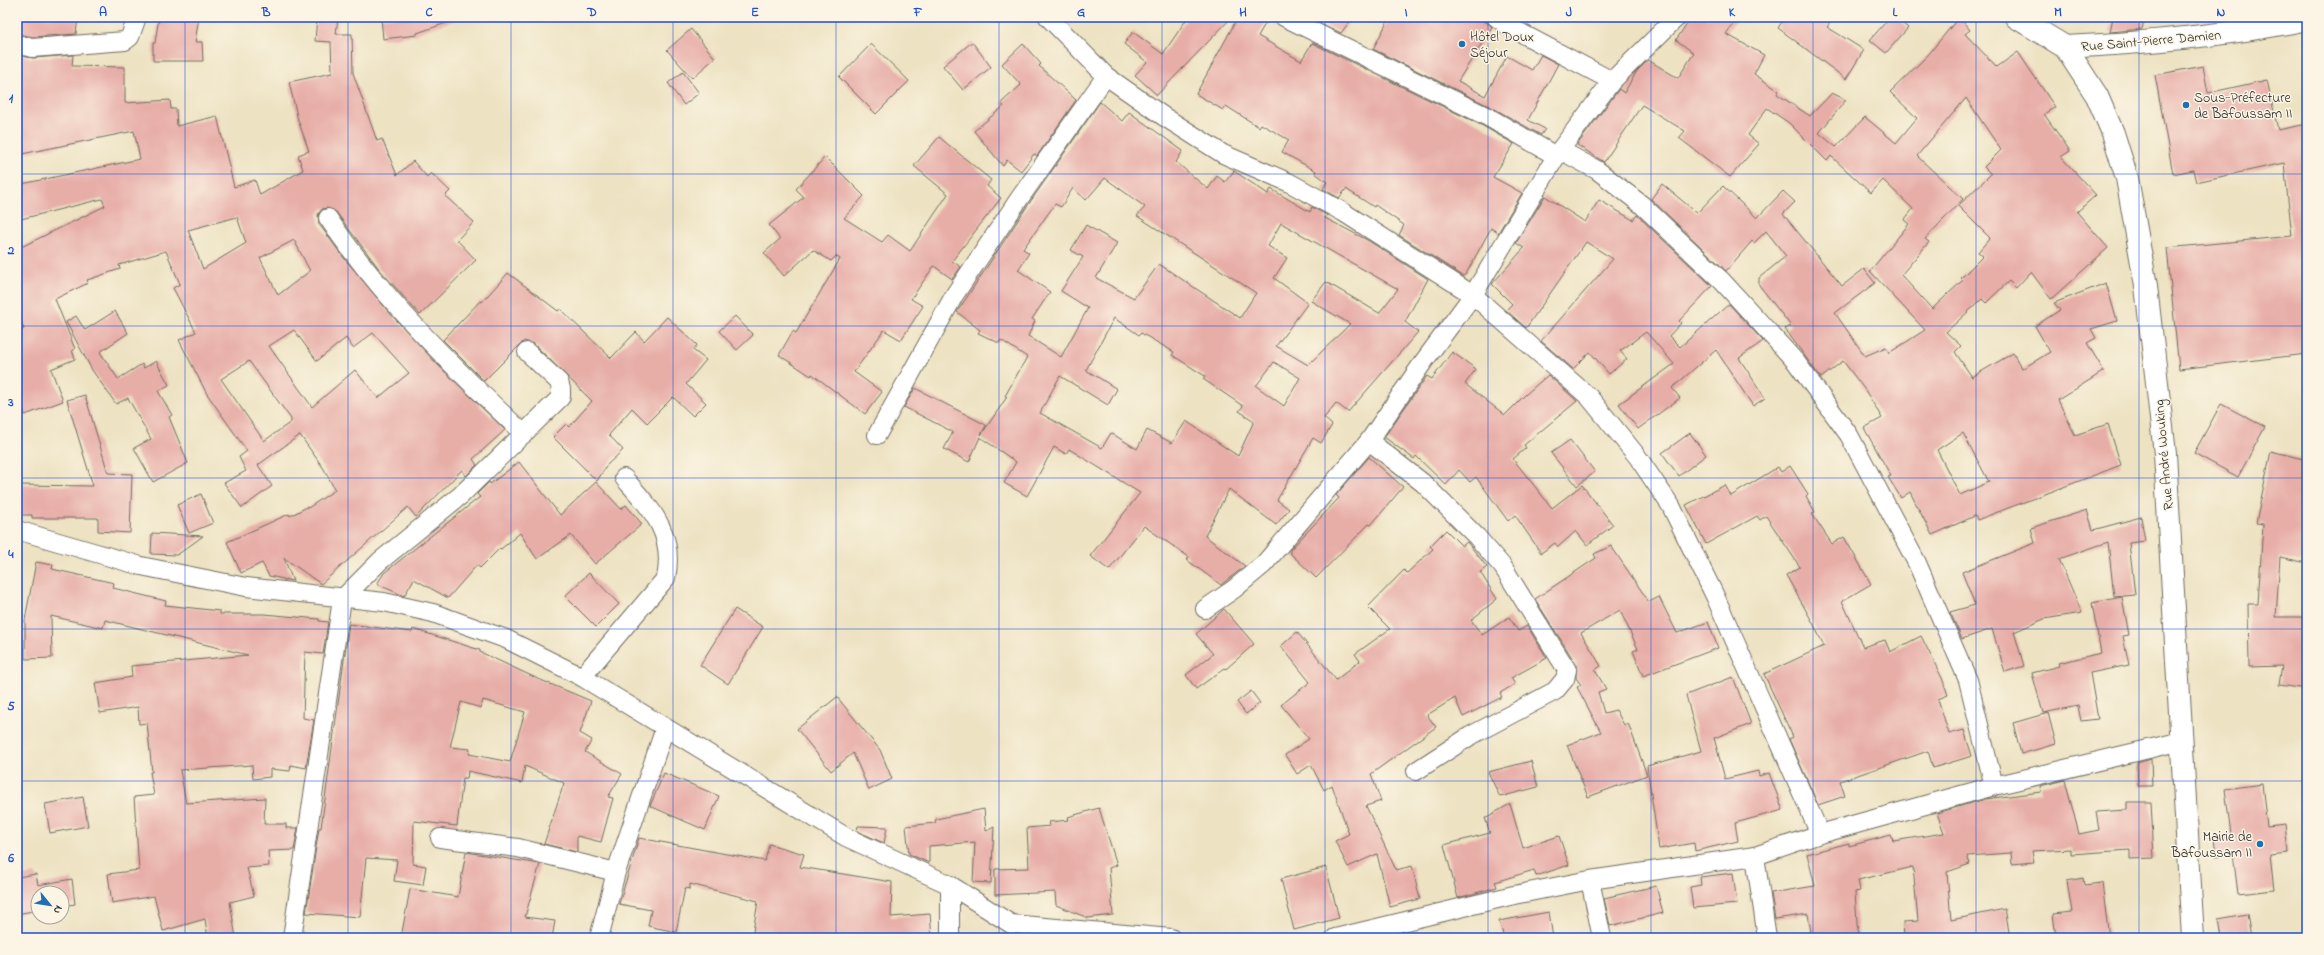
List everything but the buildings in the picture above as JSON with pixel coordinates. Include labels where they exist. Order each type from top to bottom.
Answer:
[{"type":"street","points":[[17,44],[32,48],[125,41],[130,37],[137,17]]},
{"type":"street","points":[[1048,17],[1106,76],[1222,154],[1288,182],[1343,212],[1473,295],[1589,398],[1637,456],[1671,506],[1718,603],[1820,834]]},
{"type":"street","points":[[1284,17],[1558,153],[1597,170],[1642,205],[1722,281],[1796,362],[1849,435],[1917,563],[1968,680],[1994,786]]},
{"type":"street","points":[[1496,17],[1508,26],[1612,81]]},
{"type":"street","points":[[1205,610],[1234,589],[1264,564],[1369,441],[1424,361],[1473,295],[1558,153],[1612,81],[1677,17]]},
{"type":"street","name":"Rue André Wouking","points":[[2016,17],[2065,47],[2097,96],[2113,133],[2127,178],[2146,286],[2165,454],[2193,938]]},
{"type":"street","name":"Rue Saint-Pierre Damien","points":[[2065,47],[2140,43],[2222,35],[2307,19]]},
{"type":"street","points":[[877,436],[955,294],[1019,199],[1106,76]]},
{"type":"street","points":[[328,218],[355,258],[450,364],[524,434]]},
{"type":"street","points":[[292,938],[342,599],[380,562],[461,495],[561,397],[562,389],[559,382],[527,352]]},
{"type":"street","points":[[1369,441],[1423,483],[1477,537],[1503,567],[1567,670],[1565,679],[1555,691],[1470,736],[1416,771]]},
{"type":"street","points":[[582,676],[666,578],[669,562],[665,533],[652,510],[624,478]]},
{"type":"street","points":[[17,530],[140,566],[246,587],[342,599],[384,602],[433,613],[506,639],[582,676],[846,837],[950,885],[1011,924],[1171,938]]},
{"type":"street","points":[[599,938],[616,872],[665,728]]},
{"type":"street","points":[[1335,938],[1514,895],[1590,880],[1755,856],[1820,834],[1994,786],[2182,741]]},
{"type":"street","points":[[440,838],[518,848],[616,872]]},
{"type":"street","points":[[1755,856],[1767,938]]},
{"type":"street","points":[[1590,880],[1602,938]]},
{"type":"street","points":[[950,885],[950,938]]},
{"type":"place","name":"Hôtel Doux Séjour","points":[[1462,44]]},
{"type":"place","name":"Sous-Préfecture de Bafoussam II","points":[[2186,105]]},
{"type":"place","name":"Mairie de Bafoussam II","points":[[2260,844]]}]
